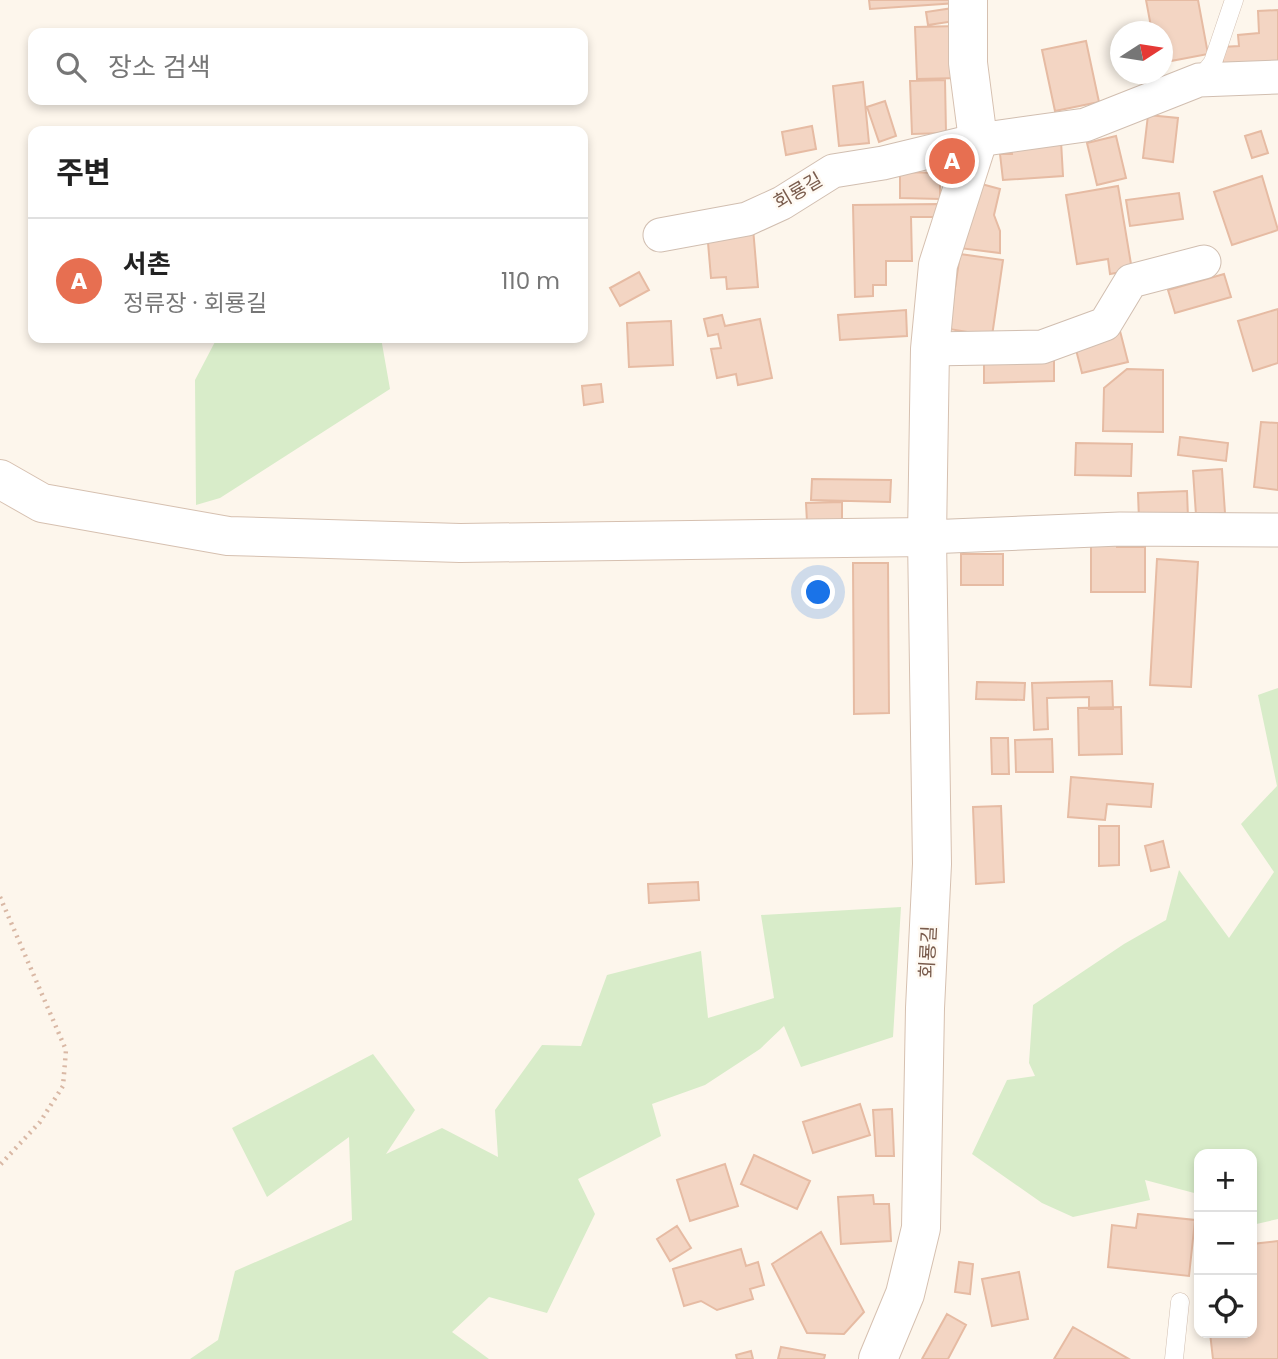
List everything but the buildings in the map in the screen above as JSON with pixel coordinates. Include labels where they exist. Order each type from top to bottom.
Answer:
[{"type":"street","name":"회룡길","points":[[878,1359],[905,1294],[921,1228],[925,1008],[932,863],[927,537],[930,349],[938,265],[978,140],[968,62],[968,0]]},
{"type":"street","name":"회룡길","points":[[660,235],[747,219],[782,203],[833,171],[883,163],[978,140],[1085,125],[1199,80],[1278,77]]},
{"type":"street","points":[[930,349],[1042,346],[1105,324],[1131,281],[1204,262]]},
{"type":"street","points":[[0,479],[42,503],[228,536],[460,543],[927,537],[1120,529],[1278,530]]},
{"type":"lane","points":[[1199,80],[1213,62],[1234,0]]},
{"type":"lane","points":[[1174,1359],[1180,1303]]},
{"type":"path","points":[[0,897],[66,1049],[63,1086],[40,1122],[0,1165]]},
{"type":"green space","points":[[214,343],[382,343],[390,389],[220,498],[196,505],[195,380]]},
{"type":"green space","points":[[1278,688],[1278,1219],[1257,1224],[1257,1149],[1194,1149],[1194,1193],[1145,1180],[1150,1200],[1073,1217],[1042,1203],[972,1154],[1007,1080],[1035,1076],[1029,1063],[1033,1005],[1124,944],[1166,920],[1179,870],[1229,938],[1274,872],[1241,824],[1277,786],[1258,695]]},
{"type":"green space","points":[[901,907],[893,1037],[801,1067],[784,1026],[760,1049],[705,1085],[652,1104],[661,1136],[578,1179],[595,1214],[547,1313],[489,1297],[452,1332],[489,1359],[190,1359],[218,1340],[235,1271],[352,1220],[349,1137],[267,1197],[232,1128],[373,1054],[415,1110],[386,1154],[442,1128],[498,1157],[495,1110],[542,1045],[581,1046],[607,975],[701,951],[708,1018],[774,998],[761,915]]},
{"type":"place","name":"서촌","points":[[952,161]]}]
